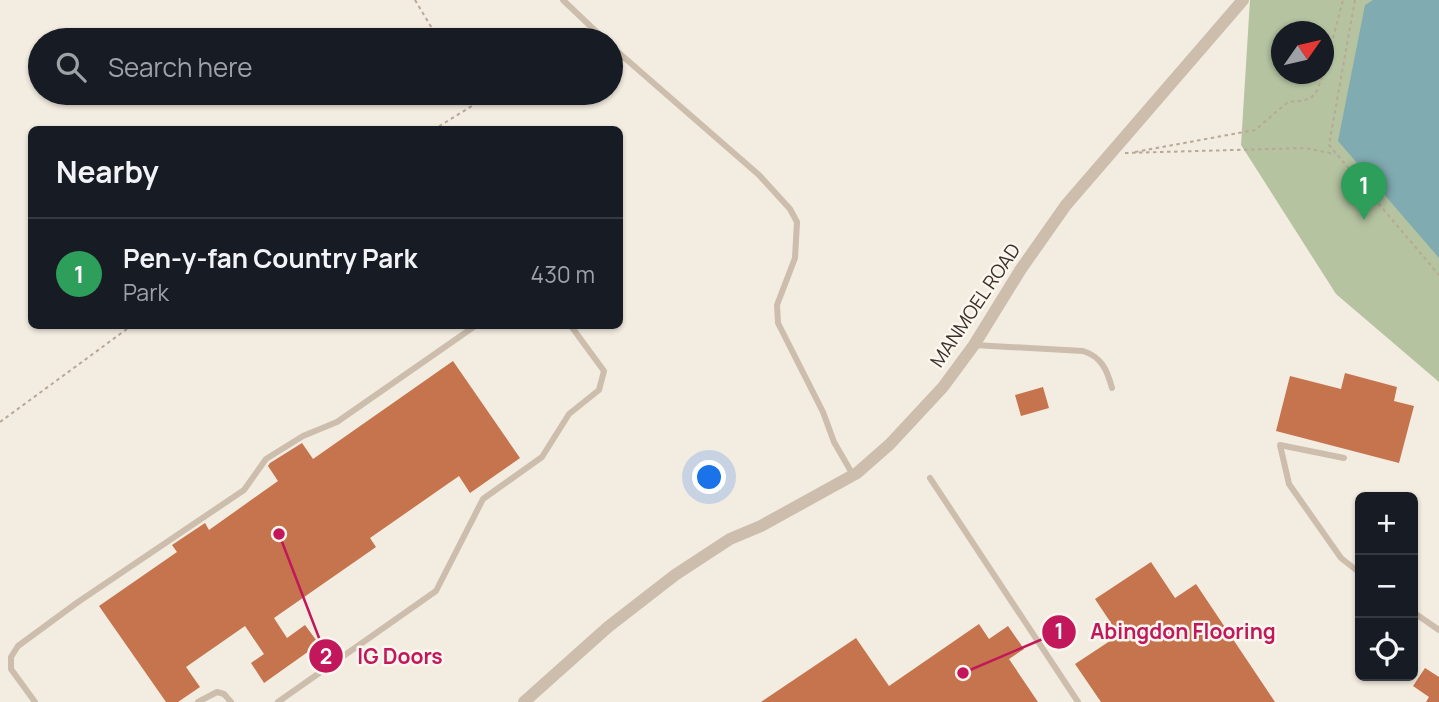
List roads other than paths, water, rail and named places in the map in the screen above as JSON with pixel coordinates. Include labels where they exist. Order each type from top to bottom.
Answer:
[{"type":"street","name":"MANMOEL ROAD","points":[[523,702],[608,627],[675,575],[730,539],[761,526],[853,475],[890,444],[943,387],[974,345],[1021,269],[1066,205],[1243,0]]},
{"type":"lane","points":[[563,0],[592,28]]},
{"type":"lane","points":[[623,56],[759,175],[790,209],[797,222],[795,258],[777,304],[778,323],[823,412],[834,442],[853,475]]},
{"type":"lane","points":[[35,702],[11,669],[11,657],[18,646],[78,602],[244,490],[266,459],[303,436],[337,422],[471,329]]},
{"type":"lane","points":[[278,702],[436,591],[482,499],[542,457],[569,414],[599,390],[604,371],[573,329]]},
{"type":"lane","points":[[974,345],[1083,351],[1102,361],[1108,371],[1112,388]]},
{"type":"lane","points":[[1344,458],[1280,445],[1289,484],[1341,558],[1355,569]]},
{"type":"lane","points":[[930,478],[1077,702]]},
{"type":"lane","points":[[1418,615],[1439,630]]},
{"type":"lane","points":[[198,702],[217,692],[224,694],[231,702]]},
{"type":"water","points":[[1373,0],[1439,0],[1439,258],[1338,141],[1365,5]]},
{"type":"place","name":"Pen-y-fan Country Park","points":[[1364,220]]},
{"type":"place","name":"IG Doors","points":[[279,534]]},
{"type":"place","name":"Abingdon Flooring","points":[[963,673]]}]
